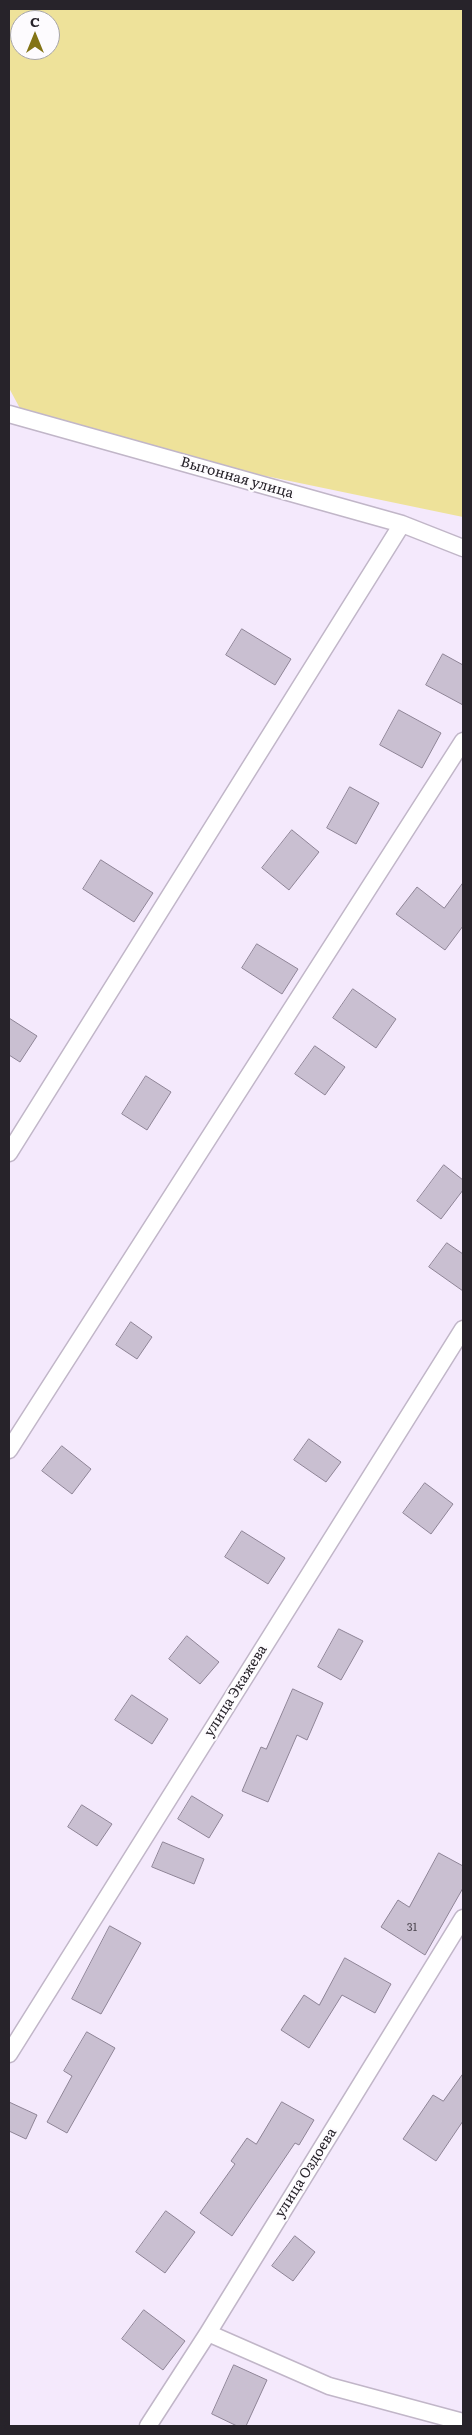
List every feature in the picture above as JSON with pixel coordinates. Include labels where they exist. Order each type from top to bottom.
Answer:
[{"type":"street","name":"Выгонная улица","points":[[9,414],[402,524],[463,548]]},
{"type":"street","points":[[9,1153],[402,524]]},
{"type":"street","points":[[9,1450],[463,741]]},
{"type":"street","name":"улица Экажева","points":[[9,2054],[463,1328]]},
{"type":"street","name":"улица Оздоева","points":[[148,2426],[208,2334],[463,1918]]},
{"type":"street","points":[[208,2334],[329,2386],[463,2422]]},
{"type":"shaded area","points":[[9,9],[463,9],[463,517],[30,427],[9,388]]},
{"type":"building","points":[[242,629],[291,659],[275,685],[226,655]]},
{"type":"building","points":[[443,654],[463,665],[463,705],[426,685]]},
{"type":"building","points":[[399,710],[441,733],[422,768],[380,745]]},
{"type":"building","points":[[350,787],[379,803],[356,844],[327,828]]},
{"type":"building","points":[[292,830],[319,852],[289,890],[262,868]]},
{"type":"building","points":[[101,860],[153,893],[134,922],[83,889]]},
{"type":"building","points":[[463,883],[463,926],[445,950],[396,914],[417,887],[444,908]]},
{"type":"building","points":[[257,944],[298,969],[282,994],[242,968]]},
{"type":"building","points":[[353,989],[396,1019],[376,1048],[333,1018]]},
{"type":"building","points":[[9,1018],[37,1036],[20,1062],[9,1055]]},
{"type":"building","points":[[315,1046],[345,1067],[325,1095],[295,1074]]},
{"type":"building","points":[[146,1076],[171,1092],[147,1130],[122,1114]]},
{"type":"building","points":[[444,1165],[463,1180],[463,1190],[441,1219],[417,1201]]},
{"type":"building","points":[[447,1243],[463,1254],[463,1291],[429,1267]]},
{"type":"building","points":[[131,1322],[152,1337],[137,1359],[116,1345]]},
{"type":"building","points":[[309,1439],[341,1462],[326,1482],[294,1460]]},
{"type":"building","points":[[62,1446],[91,1469],[72,1494],[42,1471]]},
{"type":"building","points":[[425,1483],[453,1504],[431,1534],[403,1513]]},
{"type":"building","points":[[242,1531],[285,1558],[268,1584],[225,1557]]},
{"type":"building","points":[[339,1629],[363,1641],[341,1680],[318,1667]]},
{"type":"building","points":[[187,1636],[219,1662],[200,1684],[169,1659]]},
{"type":"building","points":[[293,1689],[323,1703],[307,1740],[297,1735],[268,1802],[242,1791],[261,1747],[266,1749]]},
{"type":"building","points":[[132,1695],[168,1719],[152,1744],[115,1720]]},
{"type":"building","points":[[192,1796],[223,1815],[209,1838],[178,1819]]},
{"type":"building","points":[[82,1805],[112,1824],[97,1846],[68,1827]]},
{"type":"building","points":[[163,1842],[204,1859],[194,1884],[152,1867]]},
{"type":"building","points":[[439,1853],[463,1866],[463,1888],[425,1955],[381,1927],[398,1900],[409,1907]]},
{"type":"building","points":[[110,1926],[141,1943],[101,2014],[72,1999]]},
{"type":"building","points":[[345,1958],[391,1984],[375,2013],[342,1995],[309,2048],[281,2030],[304,1995],[319,2005]]},
{"type":"building","points":[[87,2032],[115,2048],[67,2133],[47,2122],[72,2076],[64,2071]]},
{"type":"building","points":[[463,2074],[463,2121],[436,2161],[403,2139],[433,2095],[443,2101]]},
{"type":"building","points":[[9,2102],[37,2115],[26,2139],[9,2131]]},
{"type":"building","points":[[282,2102],[314,2120],[299,2145],[295,2143],[232,2236],[200,2213],[235,2164],[231,2161],[247,2138],[256,2144]]},
{"type":"building","points":[[166,2211],[195,2232],[165,2273],[136,2252]]},
{"type":"building","points":[[295,2236],[315,2252],[293,2281],[272,2266]]},
{"type":"building","points":[[144,2310],[185,2341],[163,2370],[122,2339]]},
{"type":"building","points":[[234,2365],[267,2380],[246,2426],[237,2426],[212,2414]]}]
